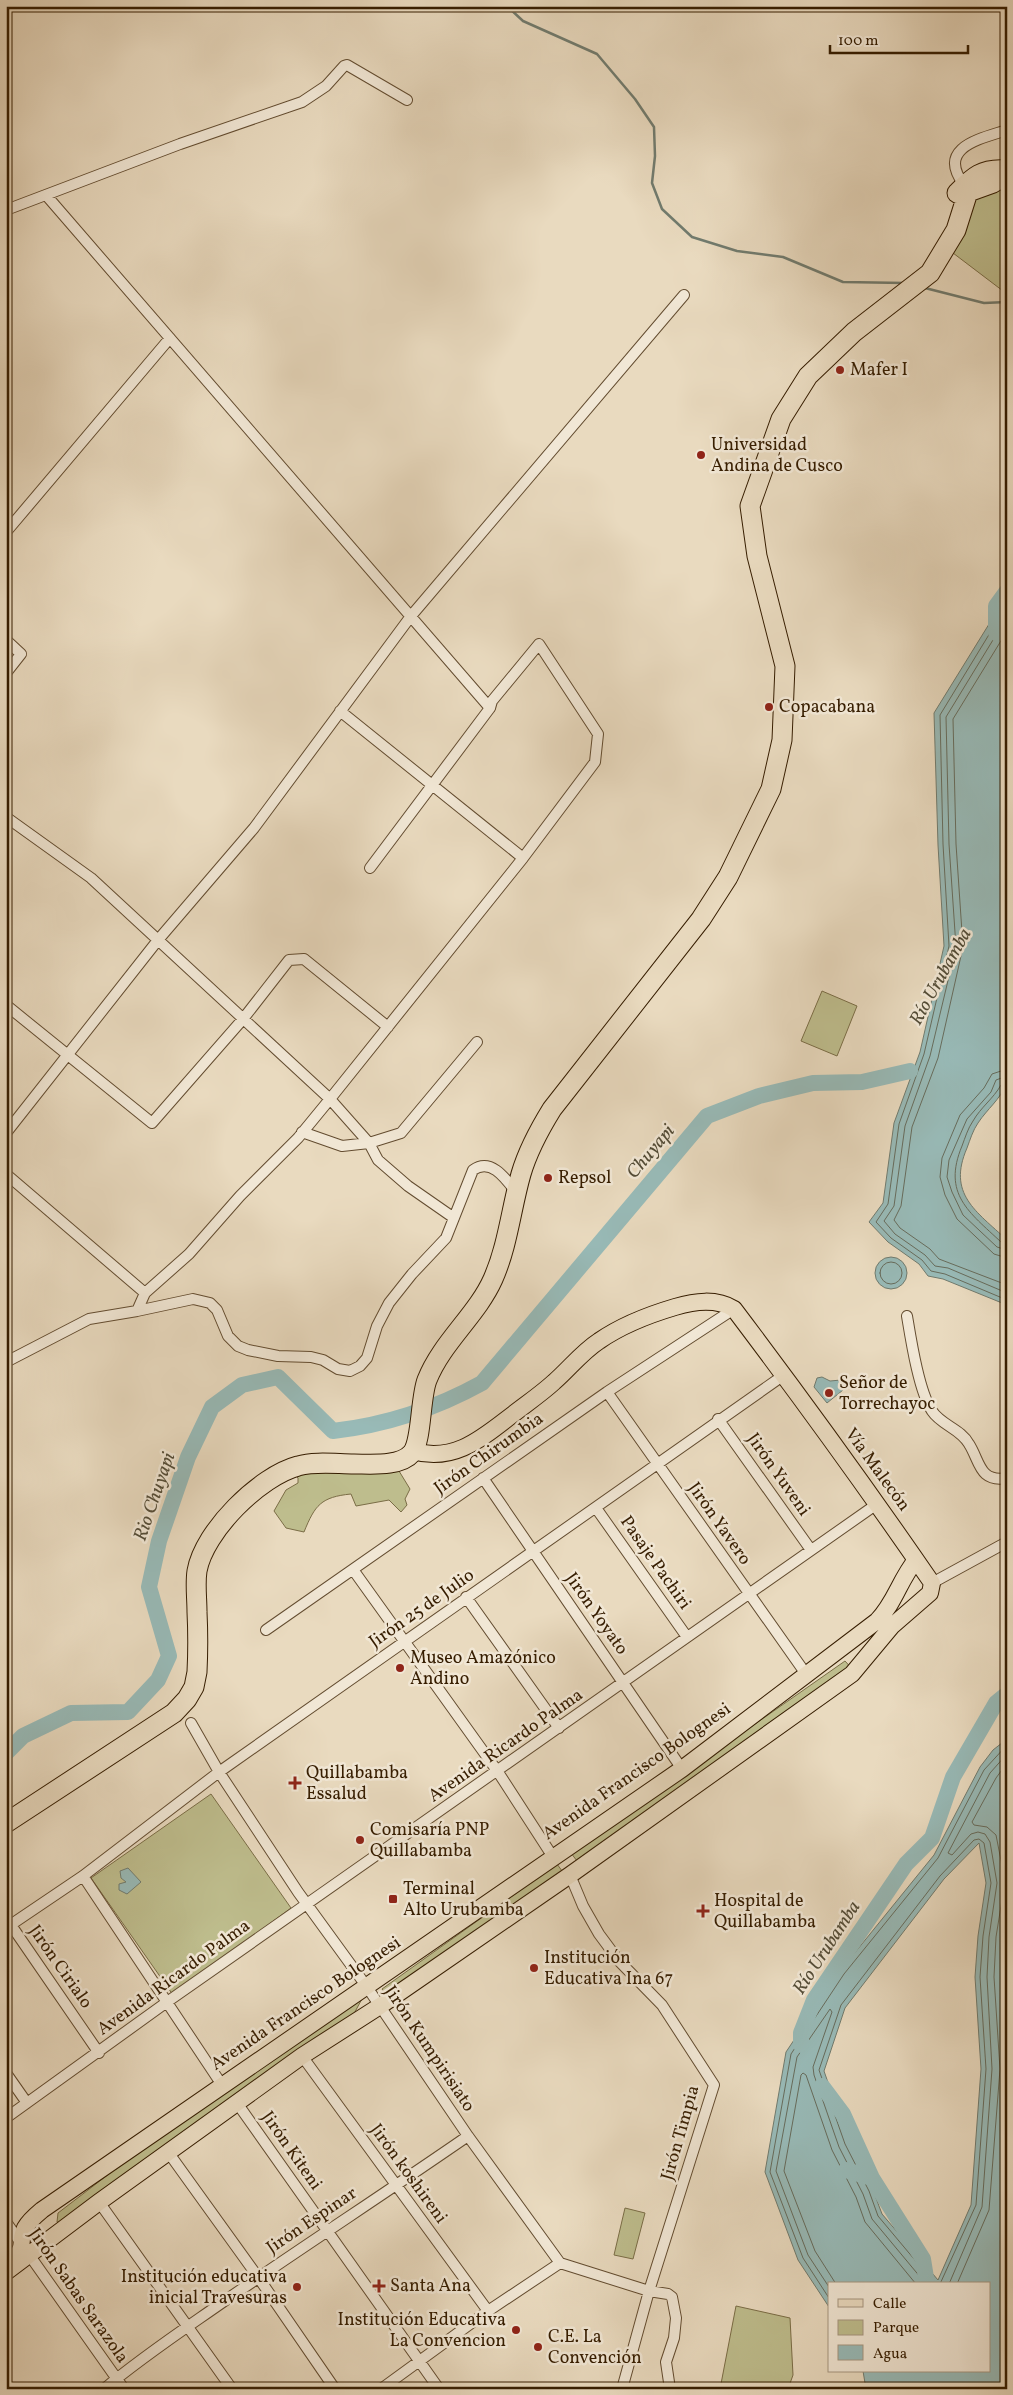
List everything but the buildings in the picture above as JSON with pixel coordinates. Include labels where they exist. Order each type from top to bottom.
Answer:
[{"type":"highway","points":[[6,1824],[164,1722],[187,1699],[194,1687],[197,1672],[196,1581],[200,1558],[213,1536],[247,1497],[282,1471],[301,1465],[375,1464],[401,1460],[413,1451],[418,1432],[423,1391],[437,1361],[492,1281],[506,1248],[516,1193],[535,1136],[552,1109],[701,919],[728,877],[772,789],[782,740],[784,666],[757,556],[750,506],[781,418],[808,376],[854,332],[930,273],[956,230],[966,188],[978,175],[993,170],[1007,170]]},
{"type":"highway","points":[[966,188],[993,183],[1007,175]]},
{"type":"main road","points":[[413,1451],[433,1455],[444,1454],[474,1443],[553,1384],[597,1342],[633,1322],[684,1304],[712,1301],[723,1302],[734,1309]]},
{"type":"main road","name":"Vía Malecón","points":[[734,1309],[784,1375],[932,1583]]},
{"type":"main road","name":"Avenida Francisco Bolognesi","points":[[6,2272],[26,2250],[25,2228],[42,2210],[682,1768],[878,1622],[886,1612],[906,1572],[916,1560]]},
{"type":"main road","name":"Avenida Francisco Bolognesi","points":[[6,2263],[99,2202],[302,2056],[380,2006],[570,1875],[858,1668],[892,1626],[930,1593],[932,1583]]},
{"type":"main road","points":[[840,1649],[858,1668]]},
{"type":"street","points":[[6,210],[180,144],[302,102],[326,86],[347,65],[407,100]]},
{"type":"street","points":[[966,188],[957,173],[956,159],[960,148],[973,141],[1007,130]]},
{"type":"street","points":[[46,195],[490,708]]},
{"type":"street","points":[[6,1133],[158,940],[254,828],[411,616],[684,295]]},
{"type":"street","points":[[6,532],[170,338]]},
{"type":"street","points":[[6,640],[21,654],[6,673]]},
{"type":"street","points":[[137,1311],[146,1294],[189,1254],[330,1099],[523,858],[595,762],[598,734],[539,644],[492,701],[490,708],[431,784],[370,868]]},
{"type":"street","points":[[340,711],[523,858]]},
{"type":"street","points":[[6,817],[91,878],[330,1099],[369,1143],[378,1160],[408,1186],[454,1218]]},
{"type":"street","points":[[6,1005],[152,1123],[243,1018],[289,960],[304,960],[388,1027]]},
{"type":"street","points":[[302,1132],[342,1146],[369,1143],[401,1133],[477,1042]]},
{"type":"street","points":[[6,1362],[88,1319],[193,1299],[210,1303],[217,1310],[228,1336],[238,1346],[278,1356],[311,1357],[323,1360],[338,1369],[350,1370],[360,1366],[367,1358],[377,1326],[389,1303],[412,1274],[446,1238],[473,1170],[479,1166],[486,1165],[496,1169],[516,1193]]},
{"type":"street","points":[[6,1174],[146,1294]]},
{"type":"street","name":"Jirón Chirumbia","points":[[266,1630],[354,1571],[607,1392],[734,1309]]},
{"type":"street","points":[[907,1316],[920,1378],[932,1412],[969,1443],[978,1464],[988,1477],[1007,1478]]},
{"type":"street","name":"Jirón 25 de Julio","points":[[8,1926],[83,1876],[219,1772],[466,1597],[596,1508],[718,1419],[784,1375]]},
{"type":"street","name":"Jirón Yavero","points":[[607,1392],[806,1674]]},
{"type":"street","name":"Jirón Yuveni","points":[[718,1419],[811,1550]]},
{"type":"street","name":"Jirón Yoyato","points":[[483,1478],[682,1768]]},
{"type":"street","name":"Avenida Ricardo Palma","points":[[6,2118],[306,1904],[498,1772],[877,1504]]},
{"type":"street","name":"Pasaje Pachiri","points":[[596,1508],[687,1637]]},
{"type":"street","points":[[932,1583],[1007,1542]]},
{"type":"street","points":[[354,1571],[498,1772],[553,1857]]},
{"type":"street","points":[[466,1597],[559,1728]]},
{"type":"street","name":"Jirón Kumpirisiato","points":[[191,1723],[219,1772],[306,1904],[367,1987],[468,2136],[560,2263]]},
{"type":"street","name":"Jirón Timpia","points":[[570,1875],[583,1906],[599,1934],[619,1961],[662,2006],[714,2084],[649,2291]]},
{"type":"street","points":[[83,1876],[222,2085]]},
{"type":"street","name":"Jirón Cirialo","points":[[8,1926],[99,2053]]},
{"type":"street","name":"Jirón koshireni","points":[[302,2056],[488,2311]]},
{"type":"street","points":[[6,2072],[27,2103]]},
{"type":"street","name":"Jirón Kiteni","points":[[237,2103],[440,2389]]},
{"type":"street","name":"Jirón Espinar","points":[[104,2389],[116,2378],[258,2277],[327,2230],[397,2186],[468,2136]]},
{"type":"street","points":[[168,2152],[258,2277],[335,2389]]},
{"type":"street","points":[[99,2202],[232,2389]]},
{"type":"street","name":"Jirón Sabas Sarazola","points":[[6,2222],[124,2389]]},
{"type":"street","points":[[381,2389],[488,2311],[560,2263],[649,2291],[668,2294],[672,2297],[676,2318],[674,2338],[666,2362],[670,2389]]},
{"type":"street","points":[[622,2389],[649,2291]]},
{"type":"green space","points":[[1007,183],[1007,294],[953,253],[971,192]]},
{"type":"green space","points":[[822,991],[857,1006],[837,1056],[801,1041]]},
{"type":"green space","points":[[398,1461],[399,1471],[410,1489],[405,1499],[407,1505],[401,1512],[389,1500],[356,1506],[351,1494],[341,1495],[320,1504],[304,1532],[286,1528],[274,1511],[286,1490],[298,1483],[298,1478],[291,1469]]},
{"type":"green space","points":[[845,1661],[855,1672],[580,1865],[571,1853]]},
{"type":"green space","points":[[211,1794],[291,1908],[173,1995],[91,1878]]},
{"type":"green space","points":[[557,1864],[565,1875],[390,2000],[382,1989]]},
{"type":"green space","points":[[363,1997],[350,2021],[67,2225],[57,2222],[58,2213],[285,2039]]},
{"type":"green space","points":[[625,2208],[645,2213],[633,2259],[614,2255]]},
{"type":"green space","points":[[736,2306],[790,2318],[793,2375],[788,2389],[720,2389]]},
{"type":"water","points":[[1007,595],[1007,1083],[1001,1095],[982,1118],[970,1138],[960,1178],[963,1190],[975,1210],[1007,1240],[1007,1305],[943,1279],[928,1276],[919,1264],[888,1242],[869,1222],[883,1203],[894,1123],[920,1052],[944,946],[938,845],[934,713]]},
{"type":"water","points":[[891,1257],[903,1261],[907,1273],[903,1285],[891,1289],[879,1285],[875,1273],[879,1261]]},
{"type":"water","name":"Señor de Torrechayoc","points":[[822,1377],[830,1381],[841,1380],[844,1385],[843,1390],[827,1403],[814,1387],[817,1378]]},
{"type":"water","points":[[1007,1739],[1007,2351],[1001,2389],[866,2389],[863,2372],[990,2372],[990,2282],[828,2282],[828,2305],[798,2260],[765,2172],[786,2052],[840,1971],[934,1855],[980,1767],[993,1750]],"holes":[[[979,1843],[986,1883],[978,1936],[975,1977],[981,2069],[971,2205],[938,2280],[882,2214],[873,2190],[849,2143],[824,2071],[845,2008],[944,1879]]]},
{"type":"water","points":[[128,1868],[141,1882],[127,1894],[119,1890],[119,1884],[126,1882],[121,1878],[120,1871]]},
{"type":"waterway","points":[[507,6],[523,21],[597,54],[635,99],[654,127],[655,156],[652,183],[662,209],[692,237],[737,251],[783,257],[843,282],[905,283]]},
{"type":"waterway","points":[[925,288],[984,303],[1007,302]]},
{"type":"waterway","name":"Río Urubamba","points":[[996,633],[996,606],[1007,591]]},
{"type":"waterway","name":"Rio Chuyapi","points":[[6,1753],[23,1736],[71,1713],[128,1712],[158,1680],[169,1656],[149,1587],[159,1541],[188,1457],[212,1407],[242,1385],[278,1377],[333,1431],[372,1425],[410,1415],[446,1401],[482,1383],[707,1116],[759,1096],[813,1083],[862,1082],[910,1071]]},
{"type":"waterway","name":"Río Urubamba","points":[[801,2045],[801,2033],[814,2000],[906,1864],[932,1838],[953,1777],[996,1703],[1007,1694]]},
{"type":"waterway","points":[[822,2086],[843,2114],[872,2178]]},
{"type":"waterway","name":"Río Urubamba","points":[[846,2170],[872,2178],[923,2259],[927,2282]]},
{"type":"place","name":"Mafer I","points":[[840,370]]},
{"type":"place","name":"Universidad Andina de Cusco","points":[[701,455]]},
{"type":"place","name":"Copacabana","points":[[769,707]]},
{"type":"place","name":"Repsol","points":[[548,1178]]},
{"type":"place","name":"Señor de Torrechayoc","points":[[829,1393]]},
{"type":"place","name":"Museo Amazónico Andino","points":[[400,1668]]},
{"type":"place","name":"Quillabamba Essalud","points":[[295,1783]]},
{"type":"place","name":"Comisaría PNP Quillabamba","points":[[360,1840]]},
{"type":"place","name":"Terminal Alto Urubamba","points":[[393,1899]]},
{"type":"place","name":"Hospital de Quillabamba","points":[[703,1911]]},
{"type":"place","name":"Institución Educativa Ina 67","points":[[534,1968]]},
{"type":"place","name":"Santa Ana","points":[[379,2286]]},
{"type":"place","name":"Institución educativa inicial Travesuras","points":[[297,2287]]},
{"type":"place","name":"Institución Educativa La Convencion","points":[[516,2330]]},
{"type":"place","name":"C.E. La Convención","points":[[538,2347]]},
{"type":"water label","name":"Chuyapi","points":[[651,1152]]}]
